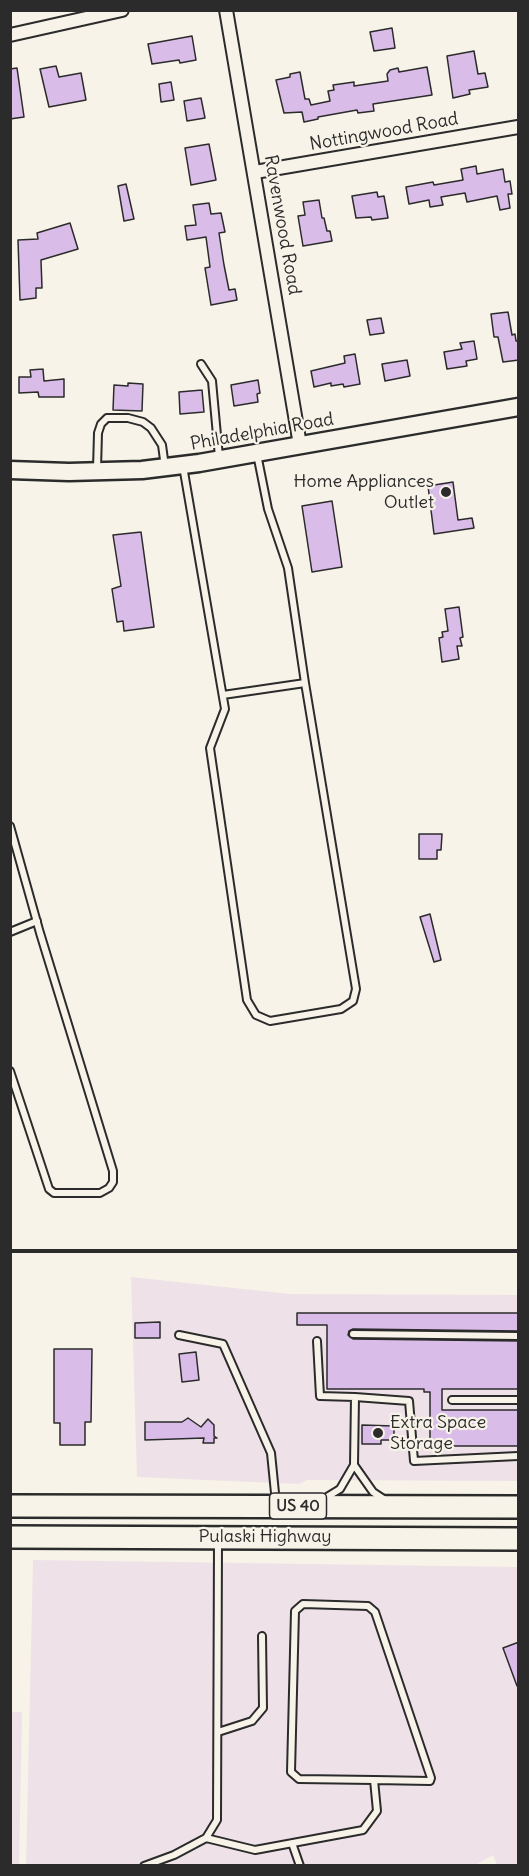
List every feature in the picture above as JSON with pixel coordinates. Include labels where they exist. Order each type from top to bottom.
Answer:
[{"type":"highway","name":"Pulaski Highway","points":[[10,1506],[519,1507]]},
{"type":"highway","name":"Pulaski Highway","points":[[10,1537],[519,1539]]},
{"type":"main road","name":"Philadelphia Road","points":[[10,470],[98,471],[183,465],[519,407]]},
{"type":"street","points":[[10,35],[122,10]]},
{"type":"street","name":"Ravenwood Road","points":[[226,10],[300,445]]},
{"type":"street","name":"Nottingwood Road","points":[[255,172],[519,127]]},
{"type":"lane","points":[[201,364],[212,381],[220,460]]},
{"type":"lane","points":[[98,471],[98,433],[101,424],[107,418],[128,418],[143,422],[151,428],[162,445],[165,467]]},
{"type":"lane","points":[[183,465],[225,709],[210,748],[247,1000],[255,1015],[270,1021],[341,1009],[353,1001],[356,989],[288,568],[268,509],[257,454]]},
{"type":"lane","points":[[223,695],[305,683]]},
{"type":"lane","points":[[10,826],[40,933],[113,1171],[113,1182],[109,1188],[100,1193],[54,1193],[49,1189],[10,1071]]},
{"type":"lane","points":[[10,932],[37,921]]},
{"type":"lane","points":[[352,1334],[519,1336]]},
{"type":"lane","points":[[179,1335],[223,1344],[271,1453],[276,1506]]},
{"type":"lane","points":[[317,1341],[320,1396],[409,1401],[414,1461],[519,1456]]},
{"type":"lane","points":[[311,1506],[340,1490],[354,1465],[355,1397]]},
{"type":"lane","points":[[453,1400],[519,1400]]},
{"type":"lane","points":[[354,1465],[373,1492],[394,1507]]},
{"type":"lane","points":[[144,1866],[206,1838],[217,1820],[218,1537]]},
{"type":"lane","points":[[303,1604],[368,1606],[375,1612],[431,1778],[430,1781],[374,1780],[299,1779],[291,1772],[295,1611],[303,1604]]},
{"type":"lane","points":[[218,1732],[252,1721],[263,1708],[262,1636]]},
{"type":"lane","points":[[206,1838],[255,1850],[363,1830],[377,1811],[374,1780]]},
{"type":"lane","points":[[292,1843],[300,1866]]},
{"type":"shaded area","points":[[131,1277],[290,1294],[518,1295],[518,1481],[307,1480],[299,1484],[137,1477]]},
{"type":"shaded area","points":[[33,1560],[518,1567],[518,1865],[497,1865],[493,1855],[474,1866],[26,1866]]},
{"type":"shaded area","points":[[11,1712],[22,1712],[19,1865],[11,1865]]},
{"type":"building","points":[[392,28],[395,48],[374,51],[370,32]]},
{"type":"building","points":[[192,36],[196,60],[152,64],[148,44]]},
{"type":"building","points":[[474,51],[478,74],[485,73],[488,87],[469,90],[470,94],[453,98],[447,56]]},
{"type":"building","points":[[56,66],[59,77],[81,73],[86,100],[49,107],[40,69]]},
{"type":"building","points":[[427,67],[432,95],[373,104],[374,111],[358,113],[357,110],[304,122],[302,112],[284,113],[276,80],[300,72],[305,99],[309,99],[311,105],[330,101],[328,91],[334,90],[333,85],[354,82],[354,86],[388,81],[387,74],[390,70],[398,68],[399,72]]},
{"type":"building","points":[[17,68],[24,117],[10,119],[10,69]]},
{"type":"building","points":[[171,82],[174,100],[161,102],[159,84]]},
{"type":"building","points":[[201,98],[205,118],[187,121],[184,101]]},
{"type":"building","points":[[209,144],[216,180],[191,185],[185,148]]},
{"type":"building","points":[[476,166],[477,174],[503,169],[505,182],[510,181],[512,194],[508,194],[510,208],[500,210],[497,196],[467,202],[465,193],[441,197],[443,205],[430,207],[429,200],[409,204],[406,187],[463,180],[461,169]]},
{"type":"building","points":[[126,184],[134,219],[124,221],[118,186]]},
{"type":"building","points":[[377,192],[378,197],[384,196],[388,218],[372,220],[371,217],[356,218],[352,196]]},
{"type":"building","points":[[319,200],[322,218],[324,218],[327,231],[330,231],[332,241],[303,246],[298,216],[305,215],[303,202]]},
{"type":"building","points":[[209,203],[211,214],[221,213],[225,232],[219,233],[224,265],[229,290],[235,289],[237,300],[211,305],[205,268],[210,267],[206,237],[187,240],[185,226],[196,225],[193,205]]},
{"type":"building","points":[[70,223],[78,249],[41,260],[42,288],[36,288],[36,298],[20,300],[18,240],[38,239],[37,233]]},
{"type":"building","points":[[508,312],[512,335],[515,334],[516,341],[519,341],[519,360],[503,362],[498,337],[494,337],[491,314]]},
{"type":"building","points":[[381,318],[384,333],[370,335],[367,320]]},
{"type":"building","points":[[474,341],[477,359],[466,361],[467,366],[447,369],[444,352],[462,349],[460,343]]},
{"type":"building","points":[[355,354],[360,384],[344,387],[343,384],[331,386],[331,383],[314,387],[311,371],[345,363],[344,356]]},
{"type":"building","points":[[407,360],[410,376],[385,381],[382,364]]},
{"type":"building","points":[[43,369],[44,381],[64,379],[64,397],[39,397],[38,392],[19,393],[19,377],[31,377],[30,370]]},
{"type":"building","points":[[258,380],[260,393],[257,394],[258,402],[234,406],[231,385]]},
{"type":"building","points":[[128,383],[143,384],[142,411],[113,410],[114,385],[128,386]]},
{"type":"building","points":[[202,390],[204,412],[180,414],[179,392]]},
{"type":"building","points":[[453,482],[458,520],[472,518],[474,528],[434,534],[428,486]]},
{"type":"building","points":[[332,501],[342,567],[312,572],[302,506]]},
{"type":"building","points":[[141,532],[154,627],[124,631],[123,621],[117,622],[112,589],[121,586],[113,535]]},
{"type":"building","points":[[459,607],[463,637],[460,638],[462,646],[457,646],[459,659],[442,662],[439,638],[443,637],[442,632],[448,631],[445,609]]},
{"type":"building","points":[[419,834],[442,834],[441,850],[437,850],[437,859],[419,859]]},
{"type":"building","points":[[430,914],[441,960],[434,962],[420,917]]},
{"type":"building","points":[[297,1313],[519,1313],[519,1331],[353,1329],[348,1335],[353,1339],[519,1341],[519,1389],[442,1389],[442,1410],[519,1410],[519,1446],[430,1446],[430,1392],[424,1392],[424,1389],[327,1389],[327,1325],[297,1325]]},
{"type":"building","points":[[160,1322],[160,1338],[135,1338],[135,1323]]},
{"type":"building","points":[[54,1349],[92,1349],[91,1422],[85,1422],[85,1445],[60,1445],[60,1423],[54,1423]]},
{"type":"building","points":[[196,1352],[199,1380],[182,1382],[179,1354]]},
{"type":"building","points":[[188,1418],[201,1427],[208,1419],[214,1425],[214,1436],[217,1438],[214,1438],[214,1443],[203,1443],[204,1438],[145,1440],[145,1422],[182,1422]]},
{"type":"building","name":"Extra Space Storage","points":[[362,1425],[394,1426],[394,1440],[381,1440],[381,1444],[362,1444]]},
{"type":"building","points":[[519,1642],[519,1686],[517,1686],[503,1648]]},
{"type":"railway","points":[[10,1251],[518,1251]]},
{"type":"place","name":"Home Appliances Outlet","points":[[446,492]]},
{"type":"place","name":"Extra Space Storage","points":[[378,1433]]}]
